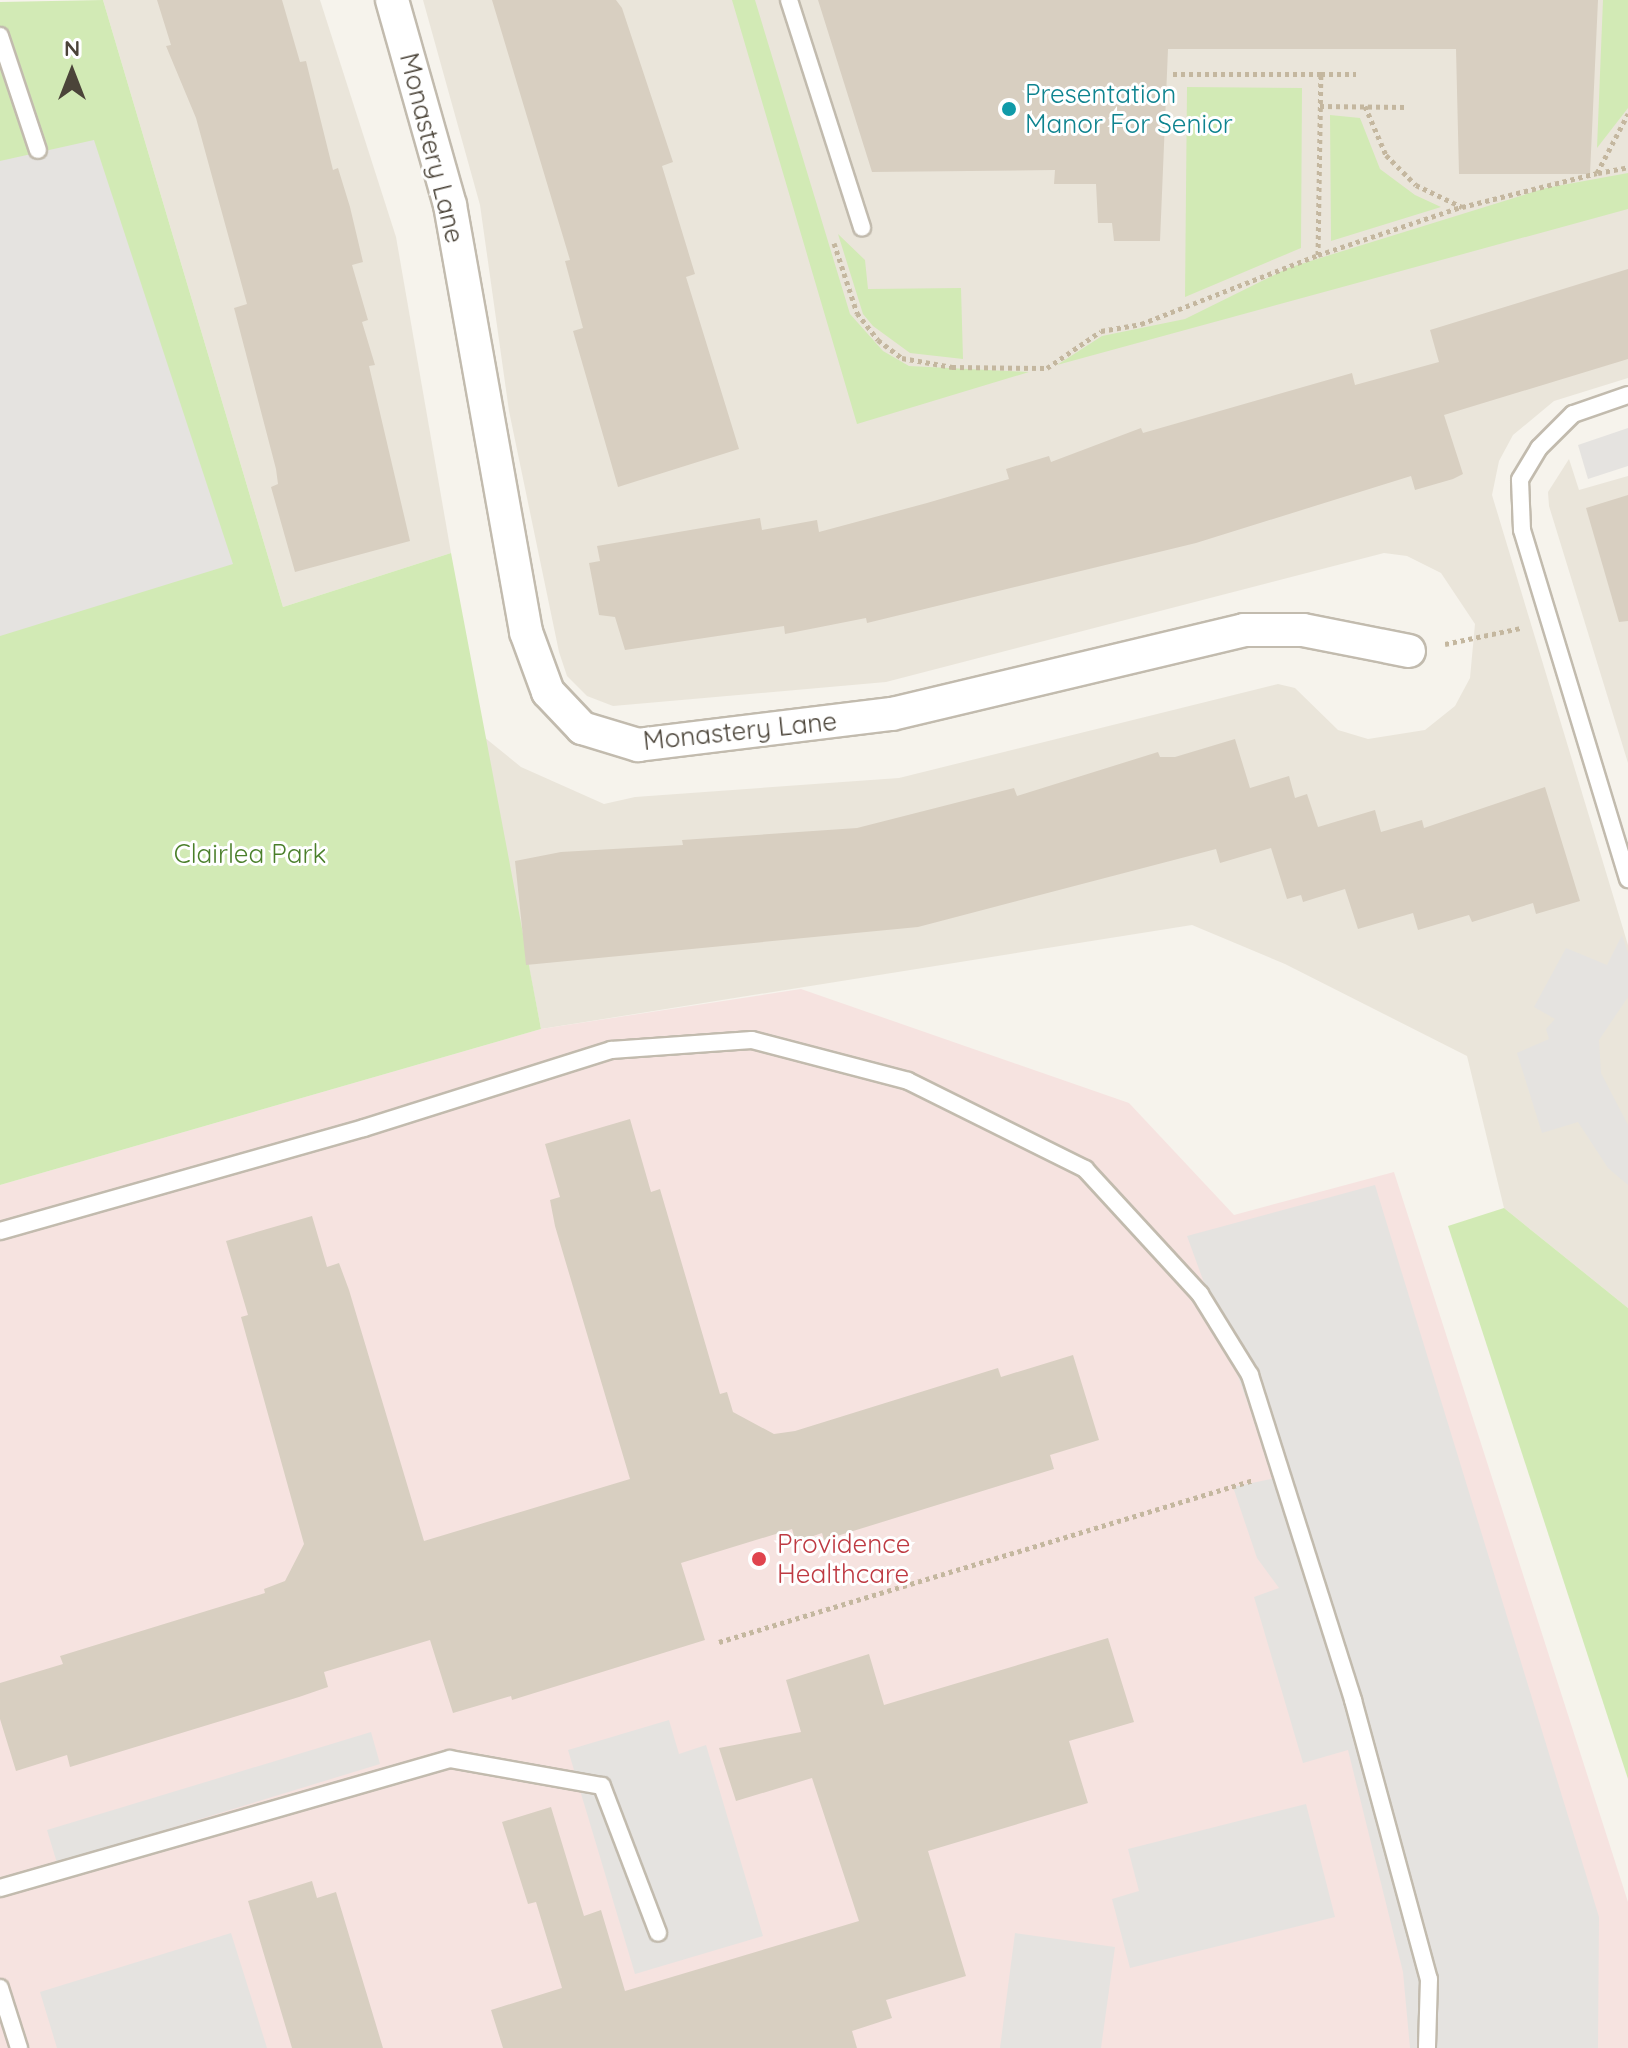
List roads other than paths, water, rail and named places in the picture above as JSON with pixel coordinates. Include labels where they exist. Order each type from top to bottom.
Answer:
[{"type":"street","name":"Monastery Lane","points":[[392,0],[450,205],[526,632],[548,692],[582,728],[638,745],[892,714],[1244,630],[1303,630],[1409,651]]},
{"type":"lane","points":[[789,0],[862,228]]},
{"type":"lane","points":[[0,36],[38,150]]},
{"type":"lane","points":[[1628,395],[1573,414],[1539,448],[1520,480],[1522,530],[1628,879]]},
{"type":"lane","points":[[0,1231],[364,1128],[611,1050],[752,1040],[908,1081],[1085,1169],[1200,1294],[1250,1375],[1353,1700],[1429,1979],[1427,2048]]},
{"type":"lane","points":[[0,1888],[450,1759],[602,1786],[658,1933]]},
{"type":"lane","points":[[0,1988],[19,2048]]},
{"type":"place","name":"Presentation Manor For Senior","points":[[1009,109]]},
{"type":"place","name":"Providence Healthcare","points":[[759,1559]]},
{"type":"park label","name":"Clairlea Park","points":[[250,854]]}]
